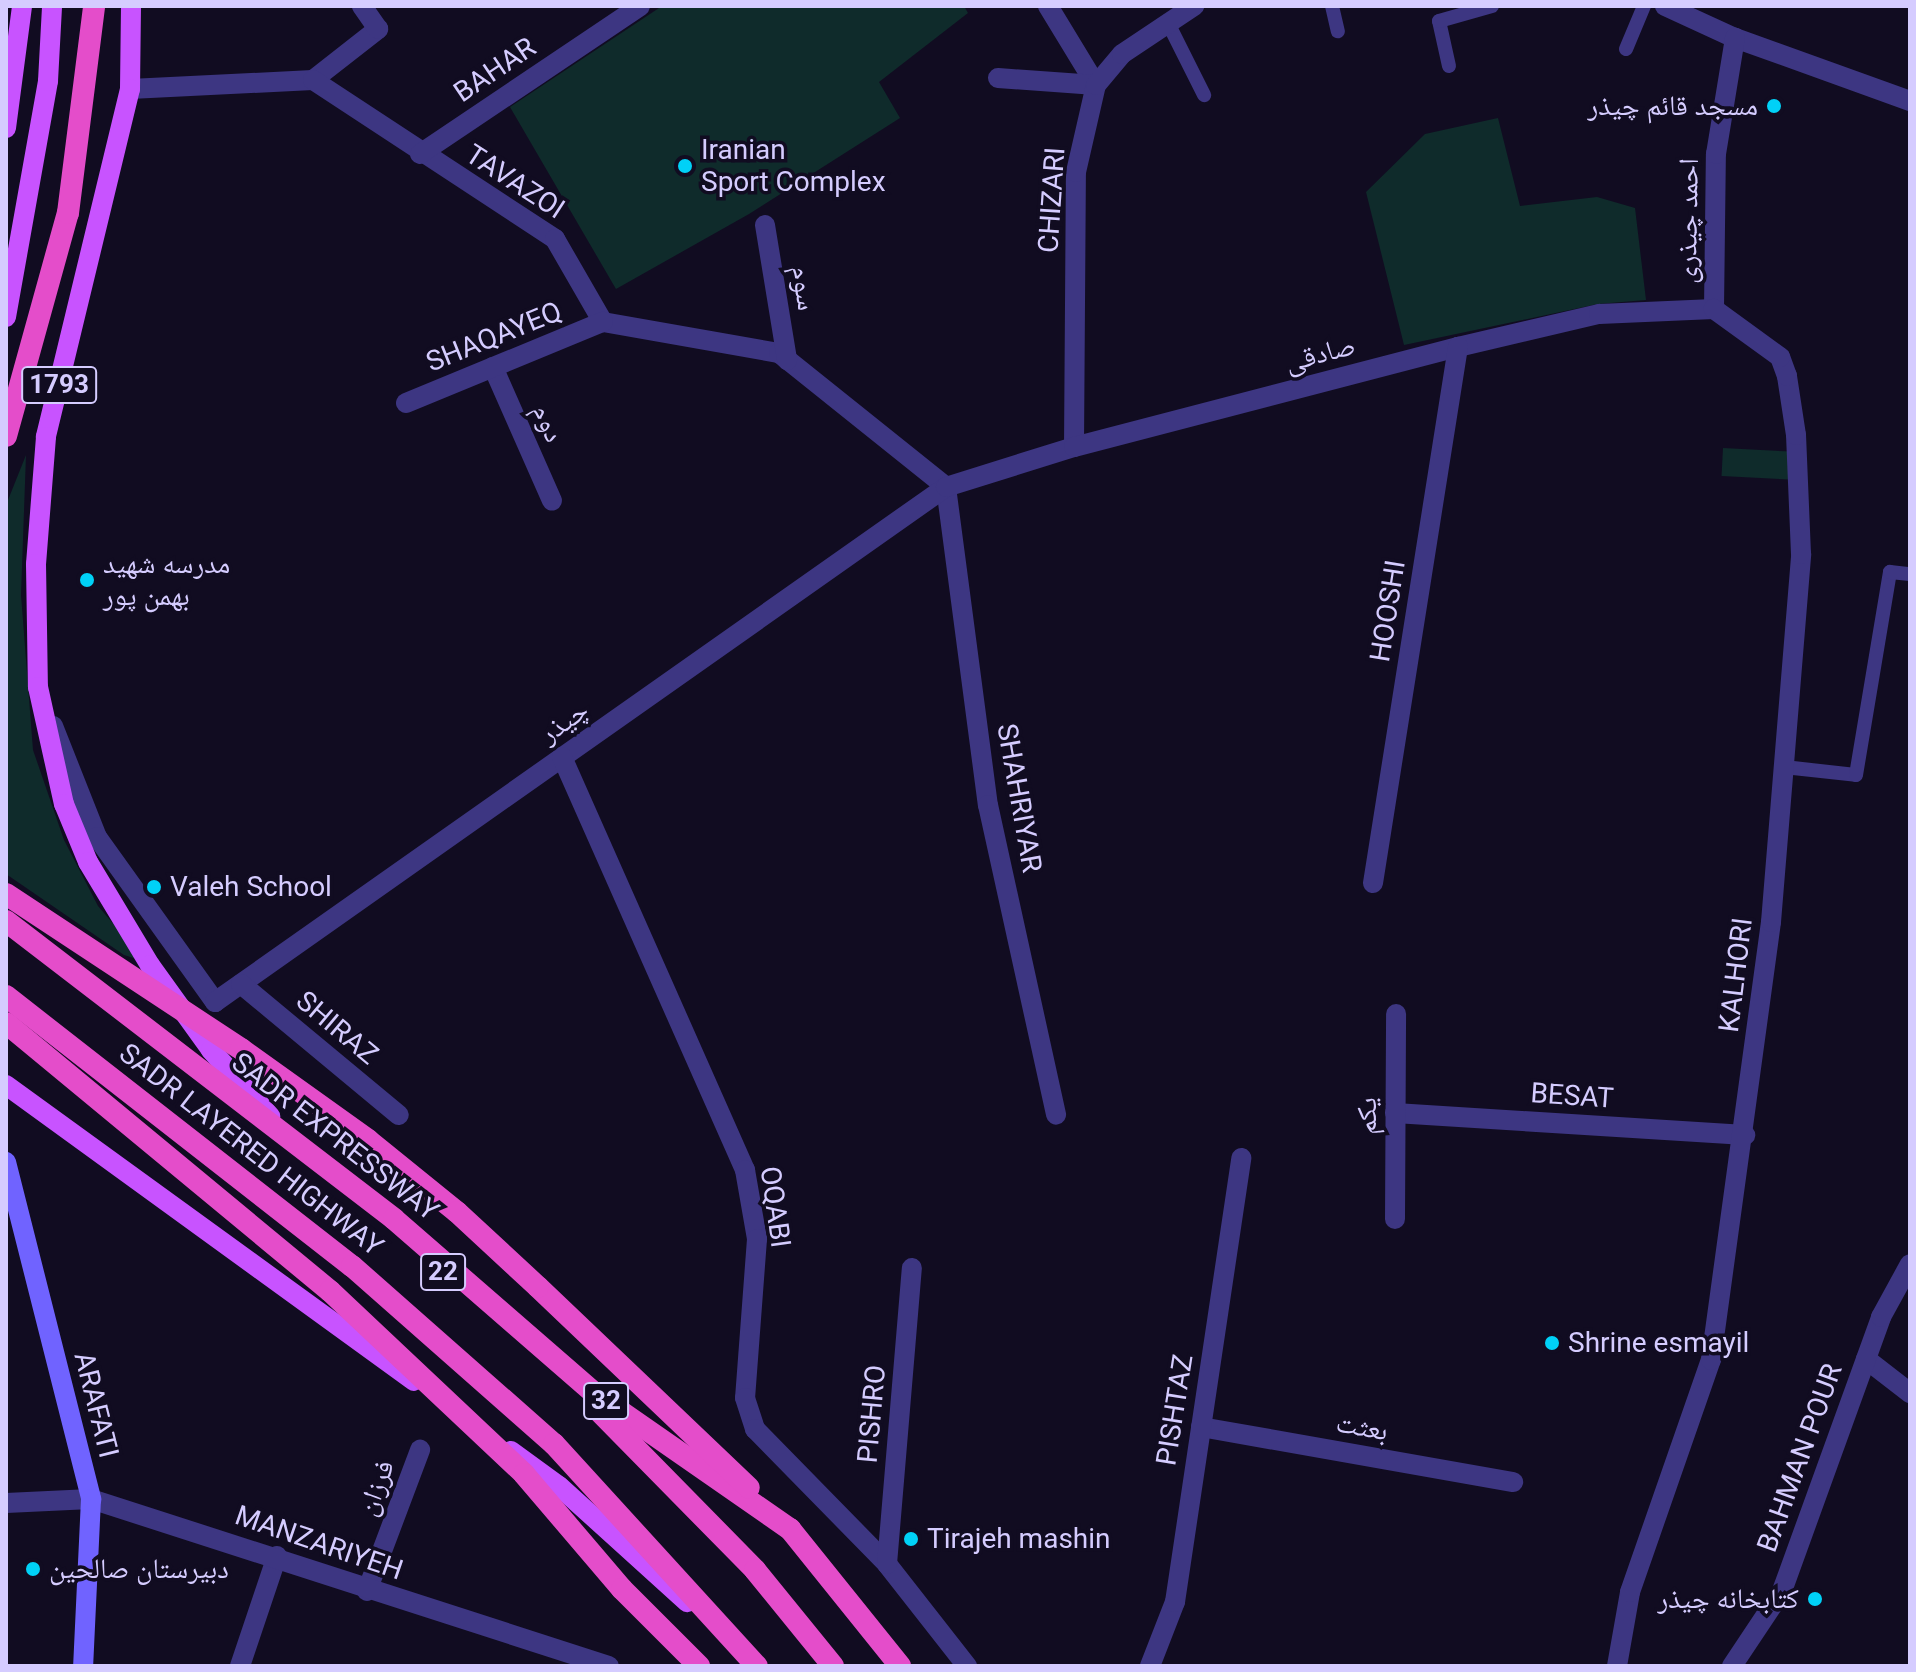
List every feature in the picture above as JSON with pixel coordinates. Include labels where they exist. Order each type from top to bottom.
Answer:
[{"type":"highway","points":[[6,436],[68,213],[94,6]]},
{"type":"highway","points":[[6,894],[241,1049],[368,1140],[457,1212],[790,1529]]},
{"type":"highway","name":"SADR EXPRESSWAY","points":[[6,921],[394,1219],[594,1393],[790,1529],[900,1666]]},
{"type":"highway","name":"SADR LAYERED HIGHWAY","points":[[6,931],[389,1225],[589,1400],[755,1570],[833,1666]]},
{"type":"highway","name":"SADR LAYERED HIGHWAY","points":[[6,996],[352,1266],[554,1444],[757,1666]]},
{"type":"highway","points":[[6,1006],[359,1282],[549,1451],[747,1666]]},
{"type":"highway","points":[[6,1023],[340,1301],[524,1474],[622,1589],[699,1666]]},
{"type":"main road","points":[[6,128],[22,6]]},
{"type":"main road","points":[[6,317],[48,81],[52,6]]},
{"type":"main road","name":"1793","points":[[131,6],[130,89],[46,437],[36,564],[38,687],[64,804],[88,862],[150,965],[211,1050],[298,1147]]},
{"type":"main road","points":[[6,284],[21,239]]},
{"type":"main road","points":[[6,1085],[559,1486],[701,1615]]},
{"type":"main road","name":"ARAFATI","points":[[6,1162],[91,1499],[83,1666]]},
{"type":"street","points":[[130,89],[313,80],[378,29],[362,6]]},
{"type":"street","name":"BAHAR","points":[[420,154],[640,6]]},
{"type":"street","points":[[1048,6],[1096,85]]},
{"type":"street","name":"CHIZARI","points":[[1074,447],[1076,172],[1096,85],[1122,54],[1167,21],[1194,6]]},
{"type":"street","points":[[1665,6],[1735,38],[1910,101]]},
{"type":"street","name":"احمد چیذری","points":[[1714,309],[1716,154],[1735,38]]},
{"type":"street","points":[[998,78],[1096,85]]},
{"type":"street","name":"TAVAZOI","points":[[313,80],[420,154],[555,239],[603,322]]},
{"type":"street","name":"سوم","points":[[765,225],[787,360]]},
{"type":"street","name":"صادقی","points":[[946,487],[1074,447],[1458,347],[1599,314],[1714,309]]},
{"type":"street","name":"KALHORI","points":[[1617,1666],[1630,1592],[1711,1360],[1745,1135],[1784,767],[1801,554],[1792,405],[1780,357],[1714,309]]},
{"type":"street","points":[[603,322],[779,353],[946,487]]},
{"type":"street","name":"SHAQAYEQ","points":[[406,403],[603,322]]},
{"type":"street","name":"HOOSHI","points":[[1373,883],[1458,347]]},
{"type":"street","name":"دوم","points":[[493,367],[552,501]]},
{"type":"street","name":"چیذر","points":[[38,687],[97,837],[215,1002],[946,487]]},
{"type":"street","name":"SHAHRIYAR","points":[[946,487],[988,805],[1056,1115]]},
{"type":"street","name":"OQABI","points":[[562,757],[745,1170],[757,1239],[745,1398],[755,1429],[887,1564],[967,1666]]},
{"type":"street","name":"SHIRAZ","points":[[241,984],[399,1115]]},
{"type":"street","name":"یکم","points":[[1395,1219],[1396,1014]]},
{"type":"street","name":"BESAT","points":[[1395,1113],[1745,1135]]},
{"type":"street","name":"PISHTAZ","points":[[1150,1666],[1175,1602],[1241,1158]]},
{"type":"street","name":"BAHMAN POUR","points":[[1732,1666],[1782,1591],[1866,1359],[1910,1264]]},
{"type":"street","name":"PISHRO","points":[[887,1564],[912,1268]]},
{"type":"street","points":[[1866,1359],[1910,1393]]},
{"type":"street","name":"بعثت","points":[[1201,1427],[1513,1482]]},
{"type":"street","name":"فرزان","points":[[367,1591],[420,1450]]},
{"type":"street","name":"MANZARIYEH","points":[[6,1503],[91,1499],[277,1556],[367,1591],[609,1666]]},
{"type":"street","points":[[240,1666],[277,1556]]},
{"type":"lane","points":[[1332,6],[1338,31]]},
{"type":"lane","points":[[1449,66],[1439,21],[1492,6]]},
{"type":"lane","points":[[1626,49],[1644,6]]},
{"type":"lane","points":[[1167,21],[1204,95]]},
{"type":"lane","points":[[1784,767],[1856,775],[1890,572],[1910,574]]},
{"type":"green space","name":"Iranian Sport Complex","points":[[662,6],[964,6],[968,13],[879,82],[900,118],[749,214],[616,289],[510,107]]},
{"type":"green space","points":[[1498,118],[1520,206],[1597,197],[1635,208],[1646,300],[1598,304],[1404,345],[1366,192],[1425,134]]},
{"type":"green space","points":[[1723,448],[1791,452],[1789,480],[1722,476]]},
{"type":"green space","points":[[26,455],[21,595],[33,750],[64,840],[98,906],[146,962],[124,955],[6,874],[6,505]]},
{"type":"place","name":"مسجد قائم چیذر","points":[[1774,106]]},
{"type":"place","name":"Iranian Sport Complex","points":[[685,166]]},
{"type":"place","name":"مدرسه شهید بهمن پور","points":[[87,580]]},
{"type":"place","name":"Valeh School","points":[[154,887]]},
{"type":"place","name":"Shrine esmayil","points":[[1552,1343]]},
{"type":"place","name":"Tirajeh mashin","points":[[911,1539]]},
{"type":"place","name":"دبیرستان صالحین","points":[[33,1569]]},
{"type":"place","name":"کتابخانه چیذر","points":[[1815,1599]]}]
